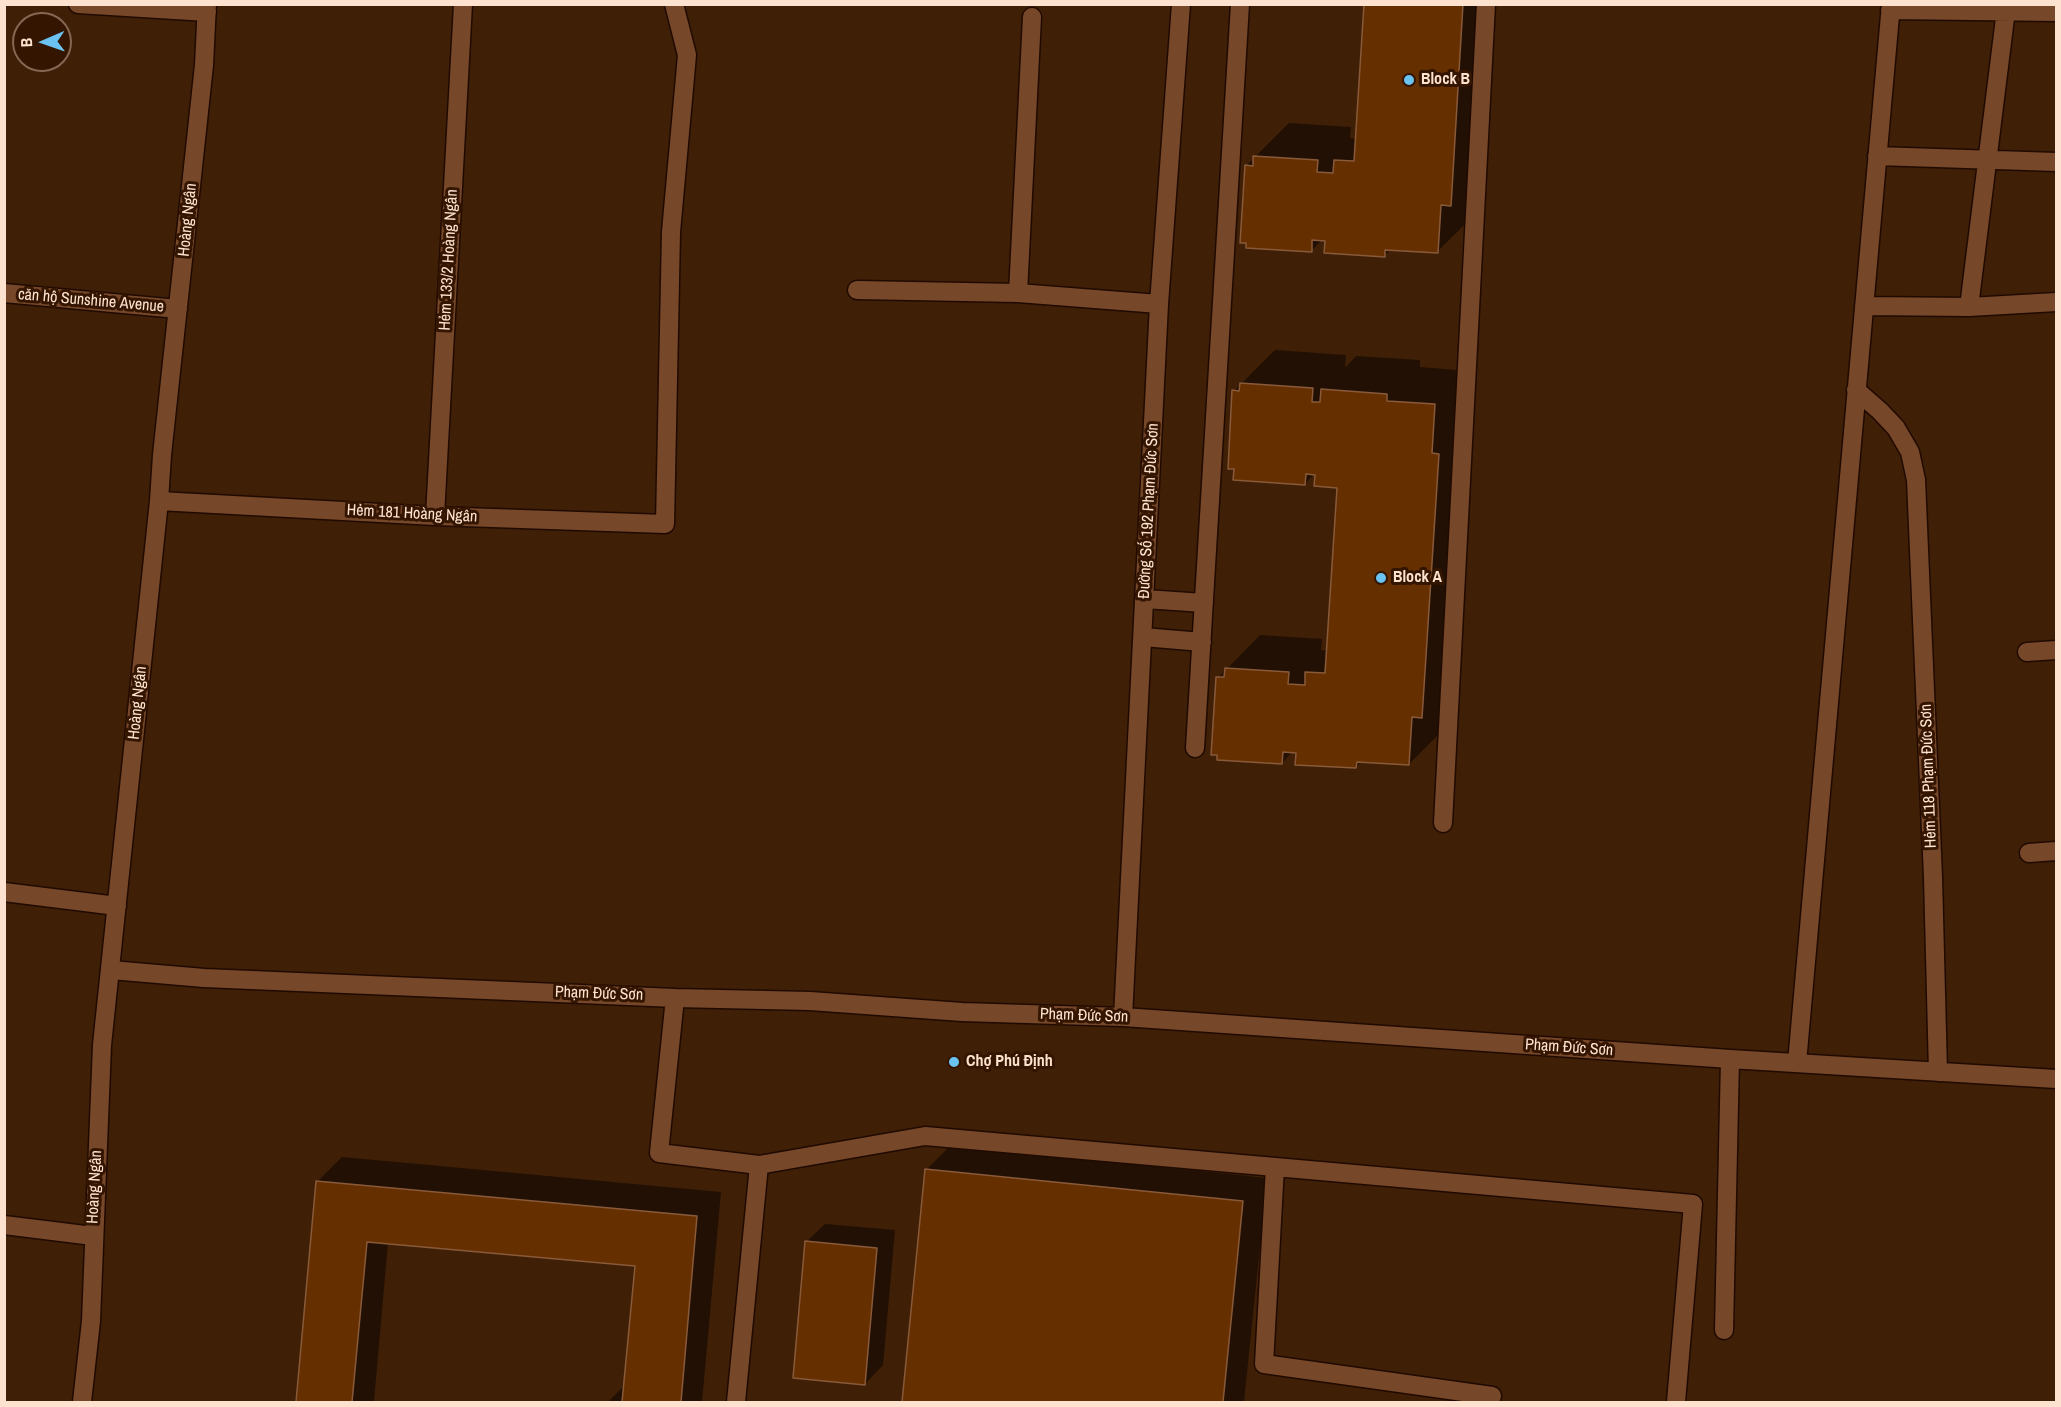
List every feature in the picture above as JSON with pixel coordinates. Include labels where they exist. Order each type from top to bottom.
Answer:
[{"type":"street","points":[[78,4],[207,8]]},
{"type":"street","name":"Hẻm 133/2 Hoàng Ngân","points":[[435,516],[463,4]]},
{"type":"street","name":"Hẻm 181 Hoàng Ngân","points":[[159,501],[435,516],[664,524],[671,232],[687,55],[674,4]]},
{"type":"street","name":"Đường Số 192 Phạm Đức Sơn","points":[[1123,1017],[1159,304],[1181,4]]},
{"type":"street","points":[[1196,748],[1240,4]]},
{"type":"street","points":[[1443,823],[1486,4]]},
{"type":"street","name":"Hoàng Ngân","points":[[82,1402],[91,1321],[102,1045],[204,65],[207,8]]},
{"type":"street","points":[[1797,1063],[1891,8],[2056,12]]},
{"type":"street","points":[[1970,307],[2006,10]]},
{"type":"street","points":[[1018,293],[1032,17]]},
{"type":"street","points":[[1877,156],[2056,162]]},
{"type":"street","points":[[857,290],[1018,293],[1159,304]]},
{"type":"street","name":"căn hộ Sunshine Avenue","points":[[4,293],[178,309]]},
{"type":"street","points":[[1864,306],[1970,307],[2056,302]]},
{"type":"street","name":"Hẻm 118 Phạm Đức Sơn","points":[[1856,390],[1896,429],[1910,452],[1916,480],[1933,888],[1938,1072]]},
{"type":"street","points":[[1145,599],[1204,603]]},
{"type":"street","points":[[1143,637],[1202,642]]},
{"type":"street","points":[[2027,652],[2056,650]]},
{"type":"street","points":[[2029,853],[2056,851]]},
{"type":"street","points":[[4,892],[117,906]]},
{"type":"street","name":"Phạm Đức Sơn","points":[[111,970],[204,978],[675,998],[810,1001],[962,1012],[1123,1017],[2056,1079]]},
{"type":"street","points":[[675,998],[659,1153],[759,1165],[925,1136],[1693,1204],[1676,1402]]},
{"type":"street","points":[[1724,1330],[1730,1059]]},
{"type":"street","points":[[736,1402],[759,1165]]},
{"type":"street","points":[[1275,1167],[1264,1364],[1492,1396]]},
{"type":"street","points":[[4,1225],[93,1236]]},
{"type":"building","name":"Block B","points":[[1364,4],[1463,4],[1451,206],[1441,205],[1438,253],[1385,250],[1385,257],[1324,253],[1325,241],[1312,240],[1312,252],[1246,248],[1246,243],[1240,243],[1245,165],[1253,166],[1253,156],[1318,160],[1317,172],[1333,173],[1334,160],[1354,161]]},
{"type":"building","name":"Block A","points":[[1240,383],[1313,388],[1312,402],[1320,402],[1321,389],[1387,394],[1387,401],[1435,404],[1432,453],[1439,454],[1422,718],[1412,717],[1409,765],[1357,762],[1356,768],[1295,765],[1296,753],[1283,752],[1282,764],[1217,760],[1217,755],[1211,755],[1216,677],[1224,677],[1225,668],[1289,672],[1288,684],[1305,685],[1305,672],[1325,673],[1337,488],[1314,486],[1315,475],[1306,474],[1305,485],[1233,480],[1234,469],[1228,469],[1232,390],[1239,391]]},
{"type":"building","points":[[925,1169],[1243,1201],[1223,1402],[902,1402]]},
{"type":"building","points":[[316,1181],[697,1216],[681,1402],[622,1402],[635,1266],[367,1242],[352,1402],[296,1402]]},
{"type":"building","points":[[805,1241],[877,1248],[865,1385],[793,1378]]},
{"type":"place","name":"Block B","points":[[1409,80]]},
{"type":"place","name":"Block A","points":[[1381,578]]},
{"type":"place","name":"Chợ Phú Định","points":[[954,1062]]}]
